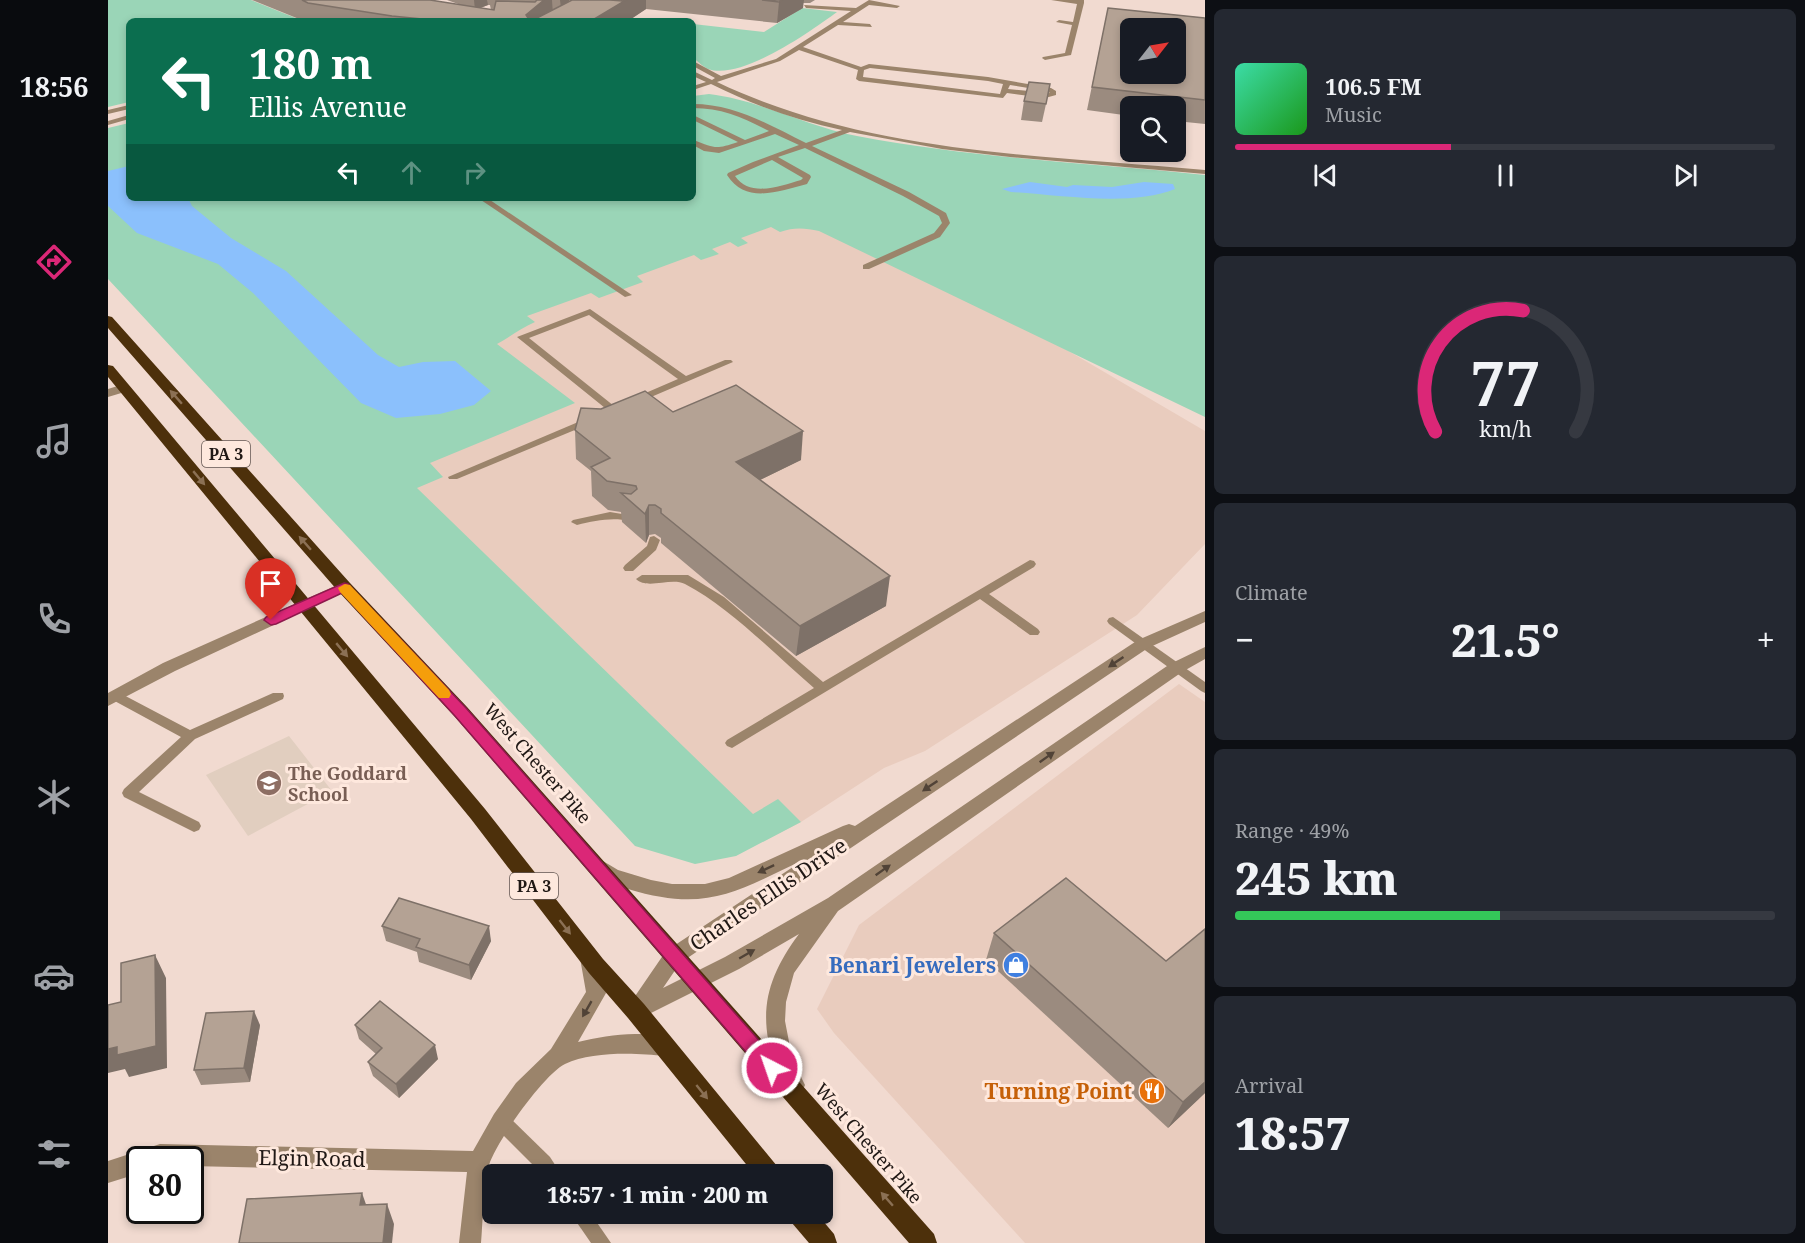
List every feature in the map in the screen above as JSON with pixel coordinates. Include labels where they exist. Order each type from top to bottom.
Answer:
[{"type":"highway","name":"West Chester Pike","points":[[108,320],[344,587],[461,712],[925,1243]]},
{"type":"highway","name":"PA 3","points":[[108,369],[478,814],[590,957],[761,1164]]},
{"type":"highway","points":[[809,1224],[825,1243]]},
{"type":"street","points":[[108,393],[124,388]]},
{"type":"street","points":[[112,698],[169,667],[344,587]]},
{"type":"street","name":"Charles Ellis Drive","points":[[636,1011],[673,957],[1143,644],[1205,616]]},
{"type":"street","name":"Charles Ellis Drive","points":[[636,1011],[835,903],[1176,668],[1205,652]]},
{"type":"street","name":"Charles Ellis Drive","points":[[587,855],[612,876],[630,882],[672,892],[705,892],[733,885],[895,809]]},
{"type":"street","name":"Charles Ellis Drive","points":[[828,1132],[790,1077],[776,1030],[774,1008],[777,988],[783,971],[835,903]]},
{"type":"street","points":[[470,1243],[479,1162],[501,1121],[523,1090],[558,1056],[596,993],[590,957]]},
{"type":"street","points":[[558,1056],[608,1045],[636,1043],[665,1047]]},
{"type":"street","name":"Elgin Road","points":[[204,1156],[479,1162]]},
{"type":"street","points":[[108,1172],[126,1166]]},
{"type":"lane","points":[[815,0],[869,2],[897,6]]},
{"type":"lane","points":[[1045,58],[1068,55],[1081,2],[1054,0]]},
{"type":"lane","points":[[696,86],[778,60],[869,2]]},
{"type":"lane","points":[[806,6],[857,10]]},
{"type":"lane","points":[[1059,22],[1075,24]]},
{"type":"lane","points":[[838,23],[870,26]]},
{"type":"lane","points":[[800,48],[861,69],[869,66],[883,66],[988,79],[1006,87],[1045,96],[1053,95],[1053,91],[1049,88],[1006,87]]},
{"type":"lane","points":[[696,65],[721,79]]},
{"type":"lane","points":[[861,69],[859,79],[1003,96],[1006,87]]},
{"type":"lane","points":[[696,75],[767,106],[850,130],[911,142],[1205,172]]},
{"type":"lane","points":[[696,106],[724,108],[906,194],[943,215],[946,223],[937,235],[866,267]]},
{"type":"lane","points":[[108,112],[126,108]]},
{"type":"lane","points":[[108,123],[126,118]]},
{"type":"lane","points":[[696,118],[744,142]]},
{"type":"lane","points":[[772,157],[800,171],[807,177],[804,182],[760,191],[743,189],[733,181],[731,175],[772,157],[850,130]]},
{"type":"lane","points":[[696,143],[713,151],[776,131]]},
{"type":"lane","points":[[1089,161],[1091,151]]},
{"type":"lane","points":[[487,201],[628,295]]},
{"type":"lane","points":[[614,410],[522,337],[590,312],[685,380]]},
{"type":"lane","points":[[453,477],[728,362]]},
{"type":"lane","points":[[577,522],[597,517],[622,515],[630,518]]},
{"type":"lane","points":[[629,568],[652,547],[654,540]]},
{"type":"lane","points":[[732,742],[1030,564]]},
{"type":"lane","points":[[642,579],[684,578],[720,600],[822,688]]},
{"type":"lane","points":[[981,594],[1034,632]]},
{"type":"lane","points":[[1113,621],[1205,688]]},
{"type":"lane","points":[[194,826],[129,793],[190,736],[278,696]]},
{"type":"lane","points":[[112,698],[190,736]]},
{"type":"lane","points":[[501,1121],[545,1164]]},
{"type":"lane","points":[[588,1224],[602,1243]]},
{"type":"shaded area","points":[[777,215],[893,248],[1205,431],[1205,544],[1137,615],[925,751],[884,768],[801,822],[764,841],[386,465],[440,314]]},
{"type":"shaded area","points":[[1179,684],[1205,702],[1205,1243],[1025,1243],[834,1033],[817,1009],[859,925]]},
{"type":"shaded area","name":"The Goddard School","points":[[289,736],[332,791],[248,836],[206,775]]},
{"type":"green space","points":[[108,0],[251,0],[296,18],[126,18],[126,103],[108,107]]},
{"type":"green space","points":[[802,8],[837,12],[793,42],[738,68],[722,71],[708,69],[696,60],[696,24],[764,32]]},
{"type":"green space","points":[[709,94],[728,97],[838,132],[900,144],[987,155],[1205,175],[1205,417],[819,231],[809,229],[780,232],[771,227],[741,238],[748,243],[738,247],[730,242],[712,249],[719,254],[701,260],[694,255],[637,276],[643,282],[599,298],[591,293],[527,316],[535,322],[497,344],[575,403],[430,463],[443,477],[417,488],[753,814],[778,799],[801,822],[736,856],[695,864],[635,846],[108,279],[108,128],[126,124],[126,201],[696,201],[696,96]]},
{"type":"water","points":[[126,167],[126,201],[190,201],[192,206],[231,238],[286,271],[378,355],[399,367],[423,362],[455,361],[491,391],[474,405],[440,414],[396,418],[361,403],[253,293],[218,264],[137,233],[108,206],[108,171]]},
{"type":"water","points":[[1030,182],[1067,187],[1073,185],[1112,187],[1144,182],[1173,184],[1175,189],[1158,194],[1117,199],[1011,192],[1002,189]]},
{"type":"building","points":[[302,0],[430,0],[494,10],[496,1],[535,2],[544,0],[526,15],[528,18],[412,18],[308,3]]},
{"type":"building","points":[[572,0],[626,0],[596,18],[537,18]]},
{"type":"building","points":[[1108,8],[1205,18],[1205,100],[1186,96],[1092,87]]},
{"type":"building","points":[[1029,82],[1050,84],[1046,104],[1024,101]]},
{"type":"building","points":[[736,385],[803,431],[736,462],[890,576],[800,626],[661,513],[661,509],[655,505],[649,505],[645,514],[621,493],[631,494],[637,489],[636,486],[607,481],[591,467],[610,458],[575,430],[581,408],[601,409],[645,391],[673,412]]},
{"type":"building","points":[[1066,878],[1166,961],[1205,929],[1205,1082],[1183,1102],[994,933]]},
{"type":"building","points":[[399,898],[489,926],[469,965],[416,947],[420,939],[382,926]]},
{"type":"building","points":[[155,955],[156,1046],[117,1055],[117,1047],[108,1049],[108,1005],[121,1002],[121,963]]},
{"type":"building","points":[[380,1001],[435,1045],[396,1084],[368,1062],[382,1048],[355,1025]]},
{"type":"building","points":[[254,1011],[244,1068],[194,1070],[206,1013]]},
{"type":"building","points":[[362,1193],[360,1205],[387,1204],[383,1243],[239,1243],[247,1199]]},
{"type":"slow traffic","points":[[345,588],[444,694]]},
{"type":"place","name":"The Goddard School","points":[[269,783]]},
{"type":"place","name":"Benari Jewelers","points":[[1016,965]]},
{"type":"place","name":"Turning Point","points":[[1152,1091]]},
{"type":"route","points":[[271,620],[344,587],[461,712],[772,1068]]}]
